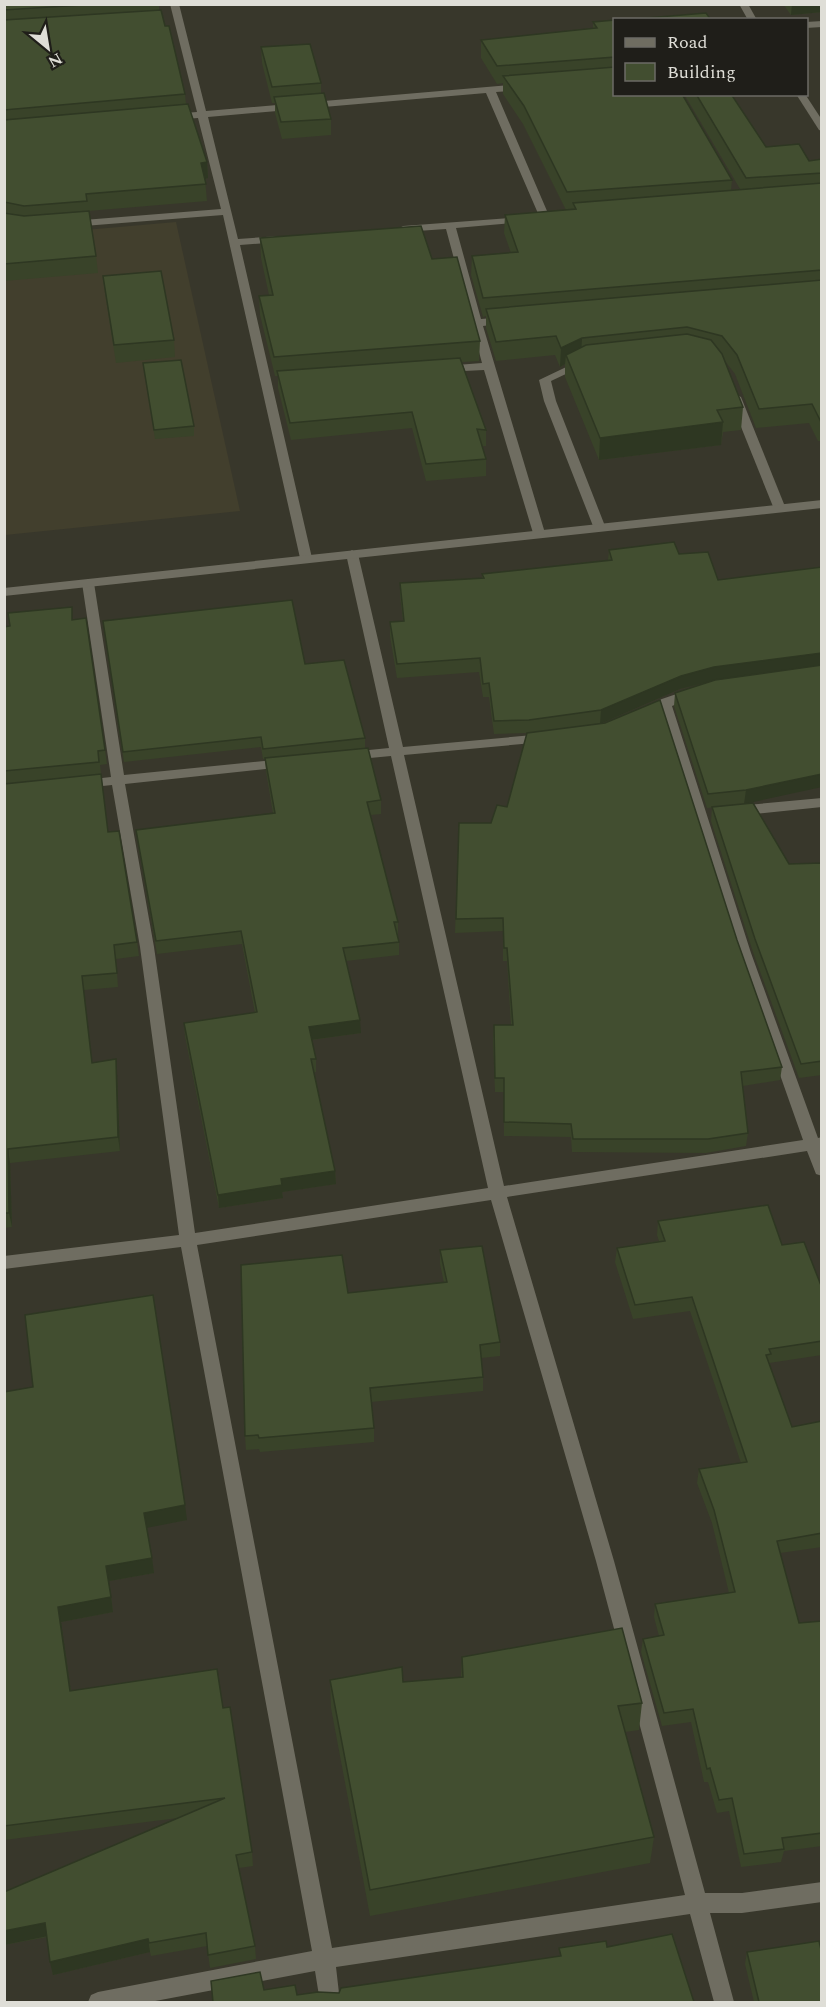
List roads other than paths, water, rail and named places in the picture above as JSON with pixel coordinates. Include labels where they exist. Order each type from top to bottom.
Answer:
[{"type":"street","points":[[174,4],[172,20],[203,115],[272,383],[306,558]]},
{"type":"street","points":[[743,4],[752,18]]},
{"type":"street","points":[[157,118],[536,86]]},
{"type":"street","points":[[393,230],[551,218],[490,90]]},
{"type":"street","points":[[801,96],[822,128]]},
{"type":"street","points":[[810,110],[822,108]]},
{"type":"street","points":[[62,225],[227,213]]},
{"type":"street","points":[[450,226],[488,366],[539,532]]},
{"type":"street","points":[[234,242],[291,238]]},
{"type":"street","points":[[476,323],[524,319]]},
{"type":"street","points":[[593,361],[581,362],[545,381],[550,400],[599,526]]},
{"type":"street","points":[[430,370],[488,366]]},
{"type":"street","points":[[731,386],[780,509]]},
{"type":"street","points":[[4,592],[539,532],[822,504]]},
{"type":"street","points":[[352,554],[497,1192],[605,1561],[724,2002]]},
{"type":"street","points":[[88,583],[118,781],[147,947],[188,1240],[324,1959],[330,2002]]},
{"type":"street","points":[[635,717],[664,703],[704,689]]},
{"type":"street","points":[[664,703],[711,814],[744,953],[817,1144],[822,1170]]},
{"type":"street","points":[[340,757],[557,737]]},
{"type":"street","points":[[72,786],[293,762]]},
{"type":"street","points":[[711,814],[822,802]]},
{"type":"street","points":[[4,1263],[188,1240],[817,1144]]},
{"type":"street","points":[[98,2002],[324,1959],[698,1903],[742,1903],[822,1892]]}]
